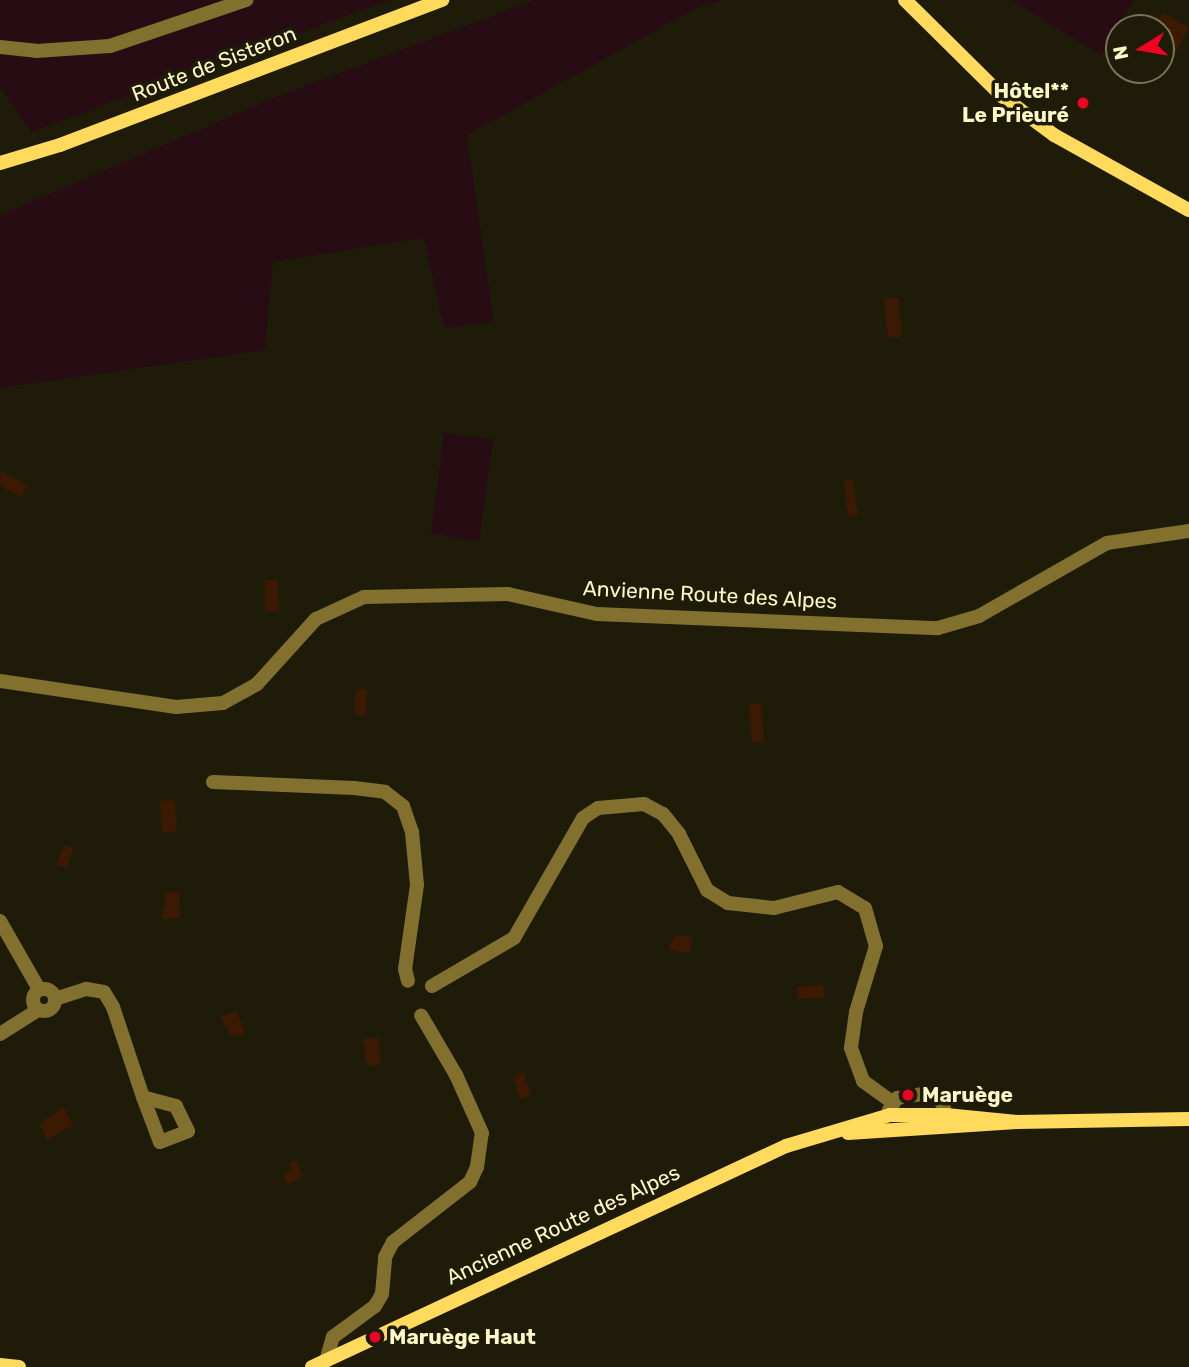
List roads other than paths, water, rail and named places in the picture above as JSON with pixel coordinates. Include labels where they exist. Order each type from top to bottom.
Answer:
[{"type":"main road","name":"Route de Sisteron","points":[[0,163],[60,145],[442,0]]},
{"type":"main road","points":[[905,0],[1003,96],[1054,135],[1189,210]]},
{"type":"main road","name":"Ancienne Route des Alpes","points":[[837,1134],[891,1109],[1017,1122]]},
{"type":"main road","name":"Ancienne Route des Alpes","points":[[312,1367],[722,1173],[786,1146],[837,1134],[1017,1122],[1189,1119]]},
{"type":"main road","points":[[0,1364],[19,1367]]},
{"type":"street","points":[[0,47],[36,51],[110,46],[246,0]]},
{"type":"street","name":"Anvienne Route des Alpes","points":[[0,681],[176,707],[223,703],[257,684],[316,619],[364,597],[451,592],[508,594],[597,614],[938,628],[979,615],[1107,543],[1189,531]]},
{"type":"street","points":[[213,782],[354,788],[385,792],[403,806],[412,832],[417,884],[405,969],[408,981]]},
{"type":"street","points":[[432,986],[514,938],[583,818],[598,808],[644,804],[663,814],[679,834],[708,890],[728,903],[774,908],[838,892],[865,908],[876,946],[856,1012],[851,1048],[863,1081],[891,1109],[899,1130]]},
{"type":"street","points":[[0,921],[39,989]]},
{"type":"street","points":[[39,989],[49,990],[55,999]]},
{"type":"street","points":[[38,1010],[32,998],[39,989]]},
{"type":"street","points":[[55,999],[86,989],[104,992],[143,1097]]},
{"type":"street","points":[[0,1034],[38,1010],[51,1009],[55,999]]},
{"type":"street","points":[[326,1361],[333,1337],[375,1306],[382,1294],[385,1258],[393,1242],[470,1182],[482,1149],[478,1123],[421,1015]]},
{"type":"street","points":[[891,1109],[927,1093],[937,1096],[946,1115],[936,1129]]},
{"type":"place","name":"Hôtel** Le Prieuré","points":[[1083,103]]},
{"type":"place","name":"Maruège","points":[[908,1095]]},
{"type":"place","name":"Maruège Haut","points":[[375,1337]]}]
